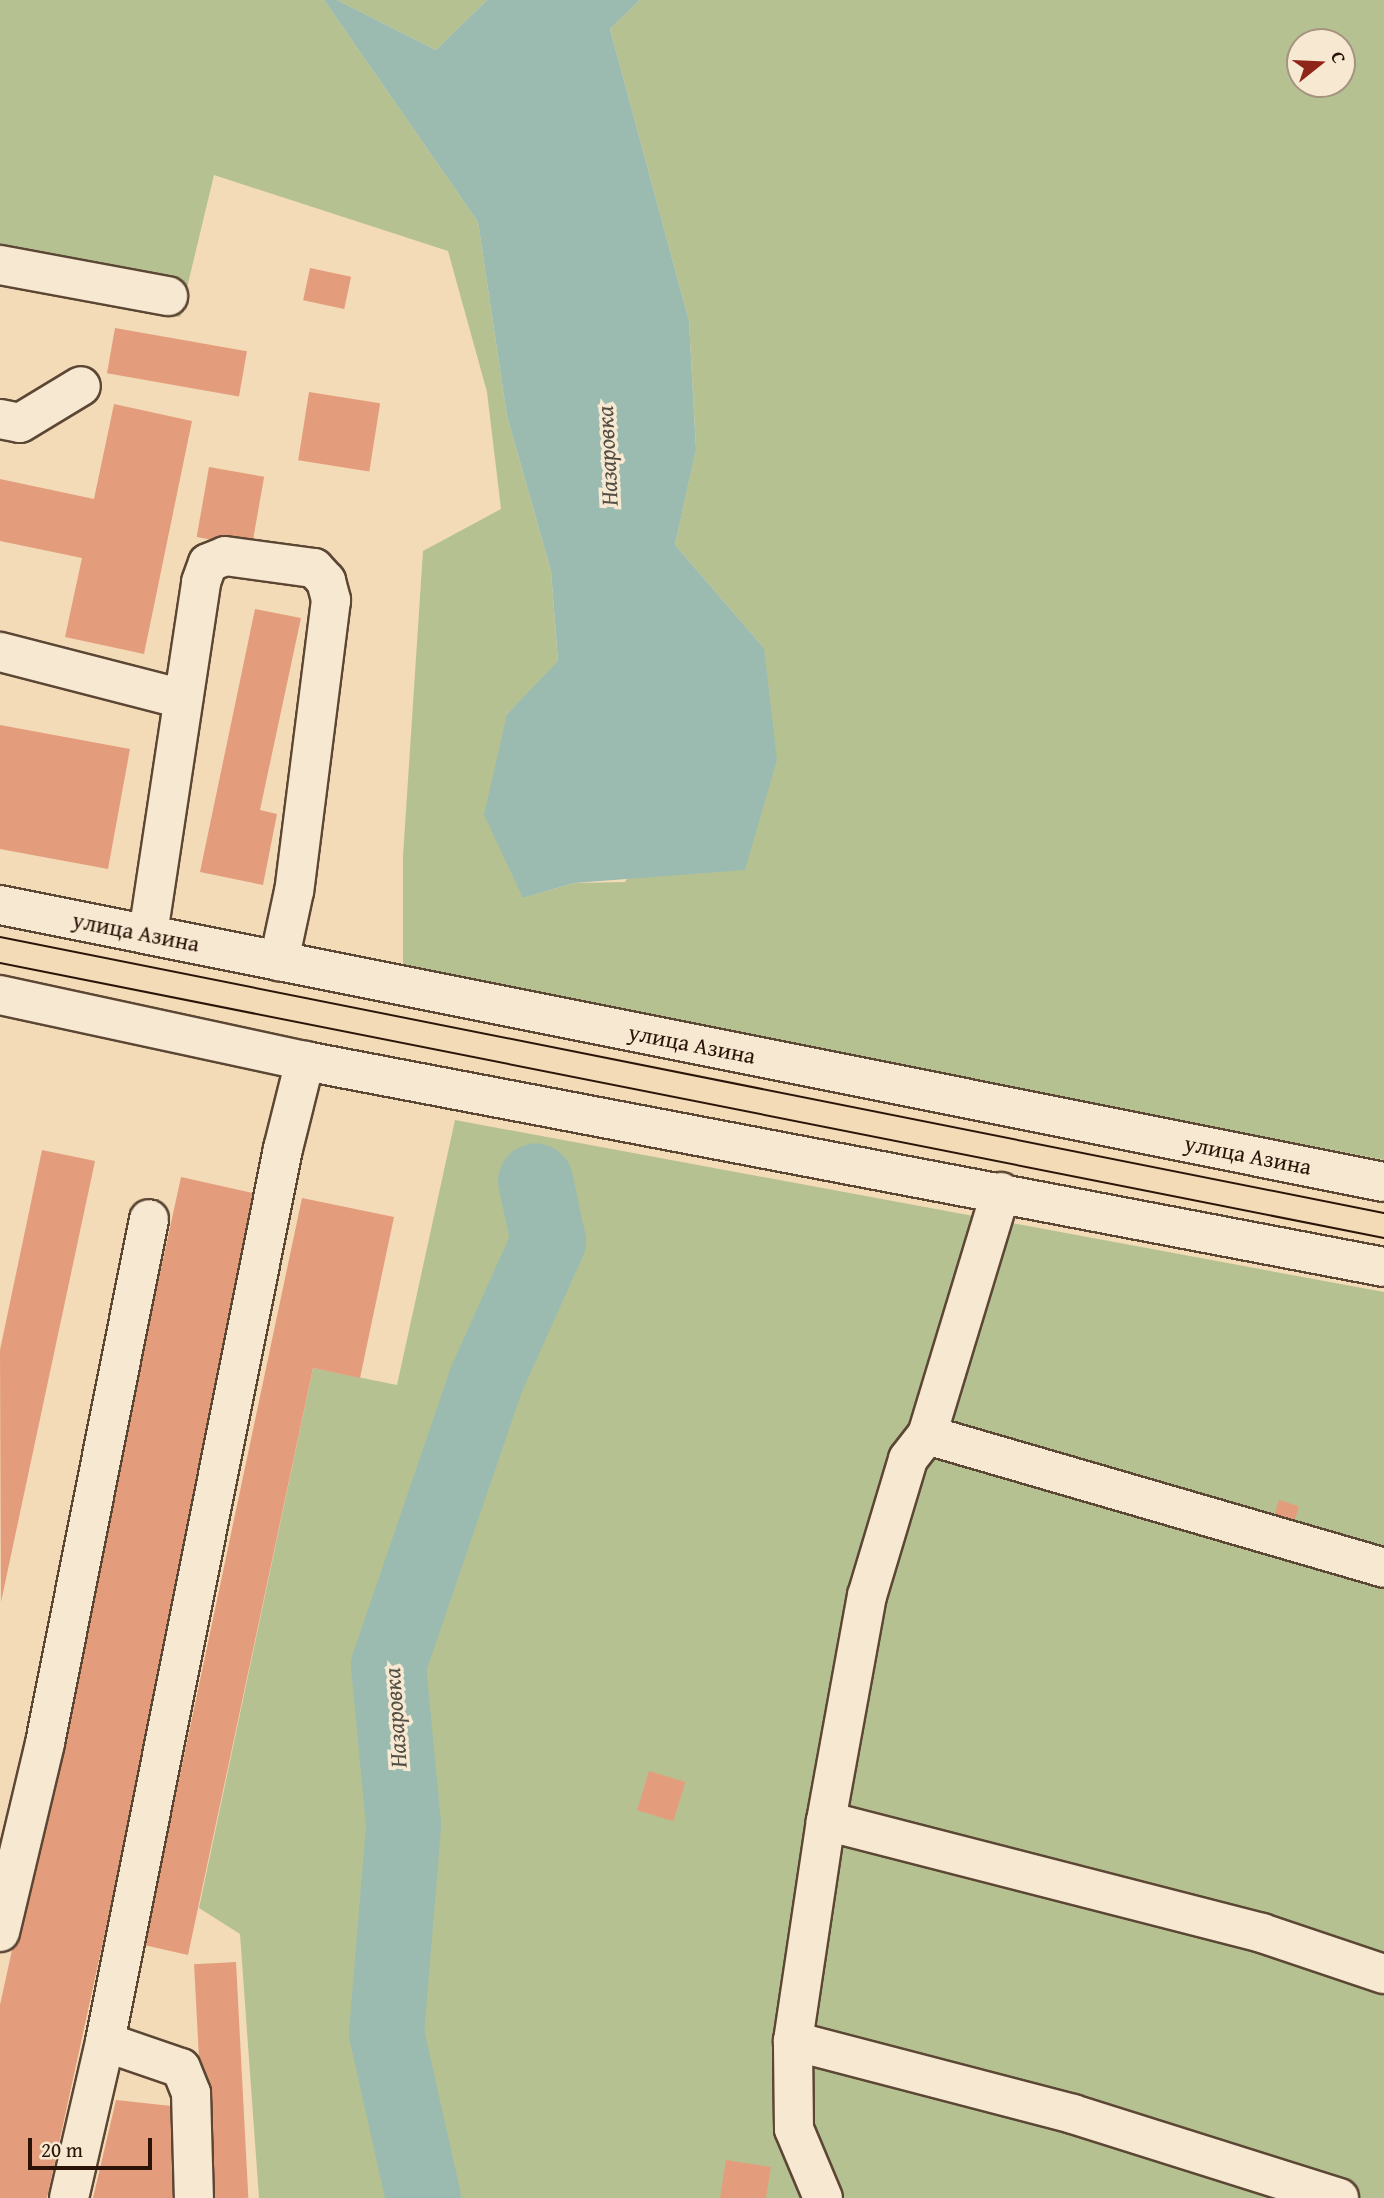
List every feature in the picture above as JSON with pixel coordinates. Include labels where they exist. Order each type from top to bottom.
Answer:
[{"type":"street","points":[[0,265],[168,296]]},
{"type":"street","points":[[0,419],[19,423],[81,386]]},
{"type":"street","points":[[148,934],[201,582],[208,563],[225,556],[314,568],[326,581],[331,600],[295,891],[279,961]]},
{"type":"street","points":[[0,652],[183,699]]},
{"type":"street","name":"улица Азина","points":[[0,905],[1384,1182]]},
{"type":"street","points":[[0,996],[305,1061],[1384,1267]]},
{"type":"street","points":[[69,2198],[105,2042],[280,1162],[305,1061]]},
{"type":"street","points":[[823,2198],[794,2129],[793,2041],[826,1821],[867,1596],[908,1459],[927,1435],[1001,1192]]},
{"type":"street","points":[[0,1932],[45,1743],[149,1219]]},
{"type":"street","points":[[927,1435],[1384,1567]]},
{"type":"street","points":[[826,1821],[1262,1933],[1384,1974]]},
{"type":"street","points":[[793,2041],[1073,2114],[1339,2198]]},
{"type":"street","points":[[105,2042],[181,2068],[191,2093],[194,2198]]},
{"type":"green space","points":[[0,0],[324,0],[478,222],[507,416],[551,571],[558,662],[507,714],[523,898],[574,883],[625,882],[764,648],[675,545],[696,448],[689,321],[610,29],[640,0],[1384,0],[1384,1160],[403,969],[403,856],[423,551],[501,509],[487,392],[448,251],[214,175],[180,317],[0,283]]},
{"type":"green space","points":[[337,0],[487,0],[436,50]]},
{"type":"green space","points":[[455,1120],[1384,1292],[1384,2198],[259,2198],[240,1934],[199,1908],[313,1368],[397,1385]]},
{"type":"water","points":[[324,0],[337,0],[436,50],[487,0],[640,0],[610,29],[689,321],[696,449],[675,545],[764,648],[777,760],[745,870],[574,883],[523,898],[484,815],[507,714],[558,661],[551,571],[507,416],[478,222]]},
{"type":"building","points":[[310,268],[351,277],[344,309],[303,300]]},
{"type":"building","points":[[115,328],[247,351],[239,397],[107,373]]},
{"type":"building","points":[[309,392],[380,403],[369,471],[298,460]]},
{"type":"building","points":[[114,404],[192,421],[144,654],[65,637],[82,558],[0,541],[0,479],[94,499]]},
{"type":"building","points":[[209,467],[264,477],[252,547],[197,537]]},
{"type":"building","points":[[255,609],[301,618],[260,810],[277,814],[263,885],[200,872]]},
{"type":"building","points":[[0,725],[130,749],[108,869],[0,849]]},
{"type":"building","points":[[42,1150],[95,1161],[1,1602],[0,1350]]},
{"type":"building","points":[[181,1177],[266,1196],[47,2198],[0,2198],[0,2005]]},
{"type":"building","points":[[302,1198],[394,1217],[360,1378],[313,1368],[188,1955],[144,1945]]},
{"type":"building","points":[[1279,1500],[1299,1506],[1292,1528],[1272,1522]]},
{"type":"building","points":[[649,1771],[685,1782],[673,1821],[637,1810]]},
{"type":"building","points":[[236,1962],[248,2198],[206,2198],[194,1964]]},
{"type":"building","points":[[116,2100],[181,2107],[175,2198],[93,2198]]},
{"type":"building","points":[[726,2160],[771,2167],[766,2198],[720,2198]]},
{"type":"waterway","name":"Назаровка","points":[[423,2198],[386,2033],[403,1824],[388,1665],[485,1381],[548,1241],[535,1180]]},
{"type":"tram line","points":[[0,937],[1384,1213]]},
{"type":"tram line","points":[[0,963],[1384,1238]]}]
